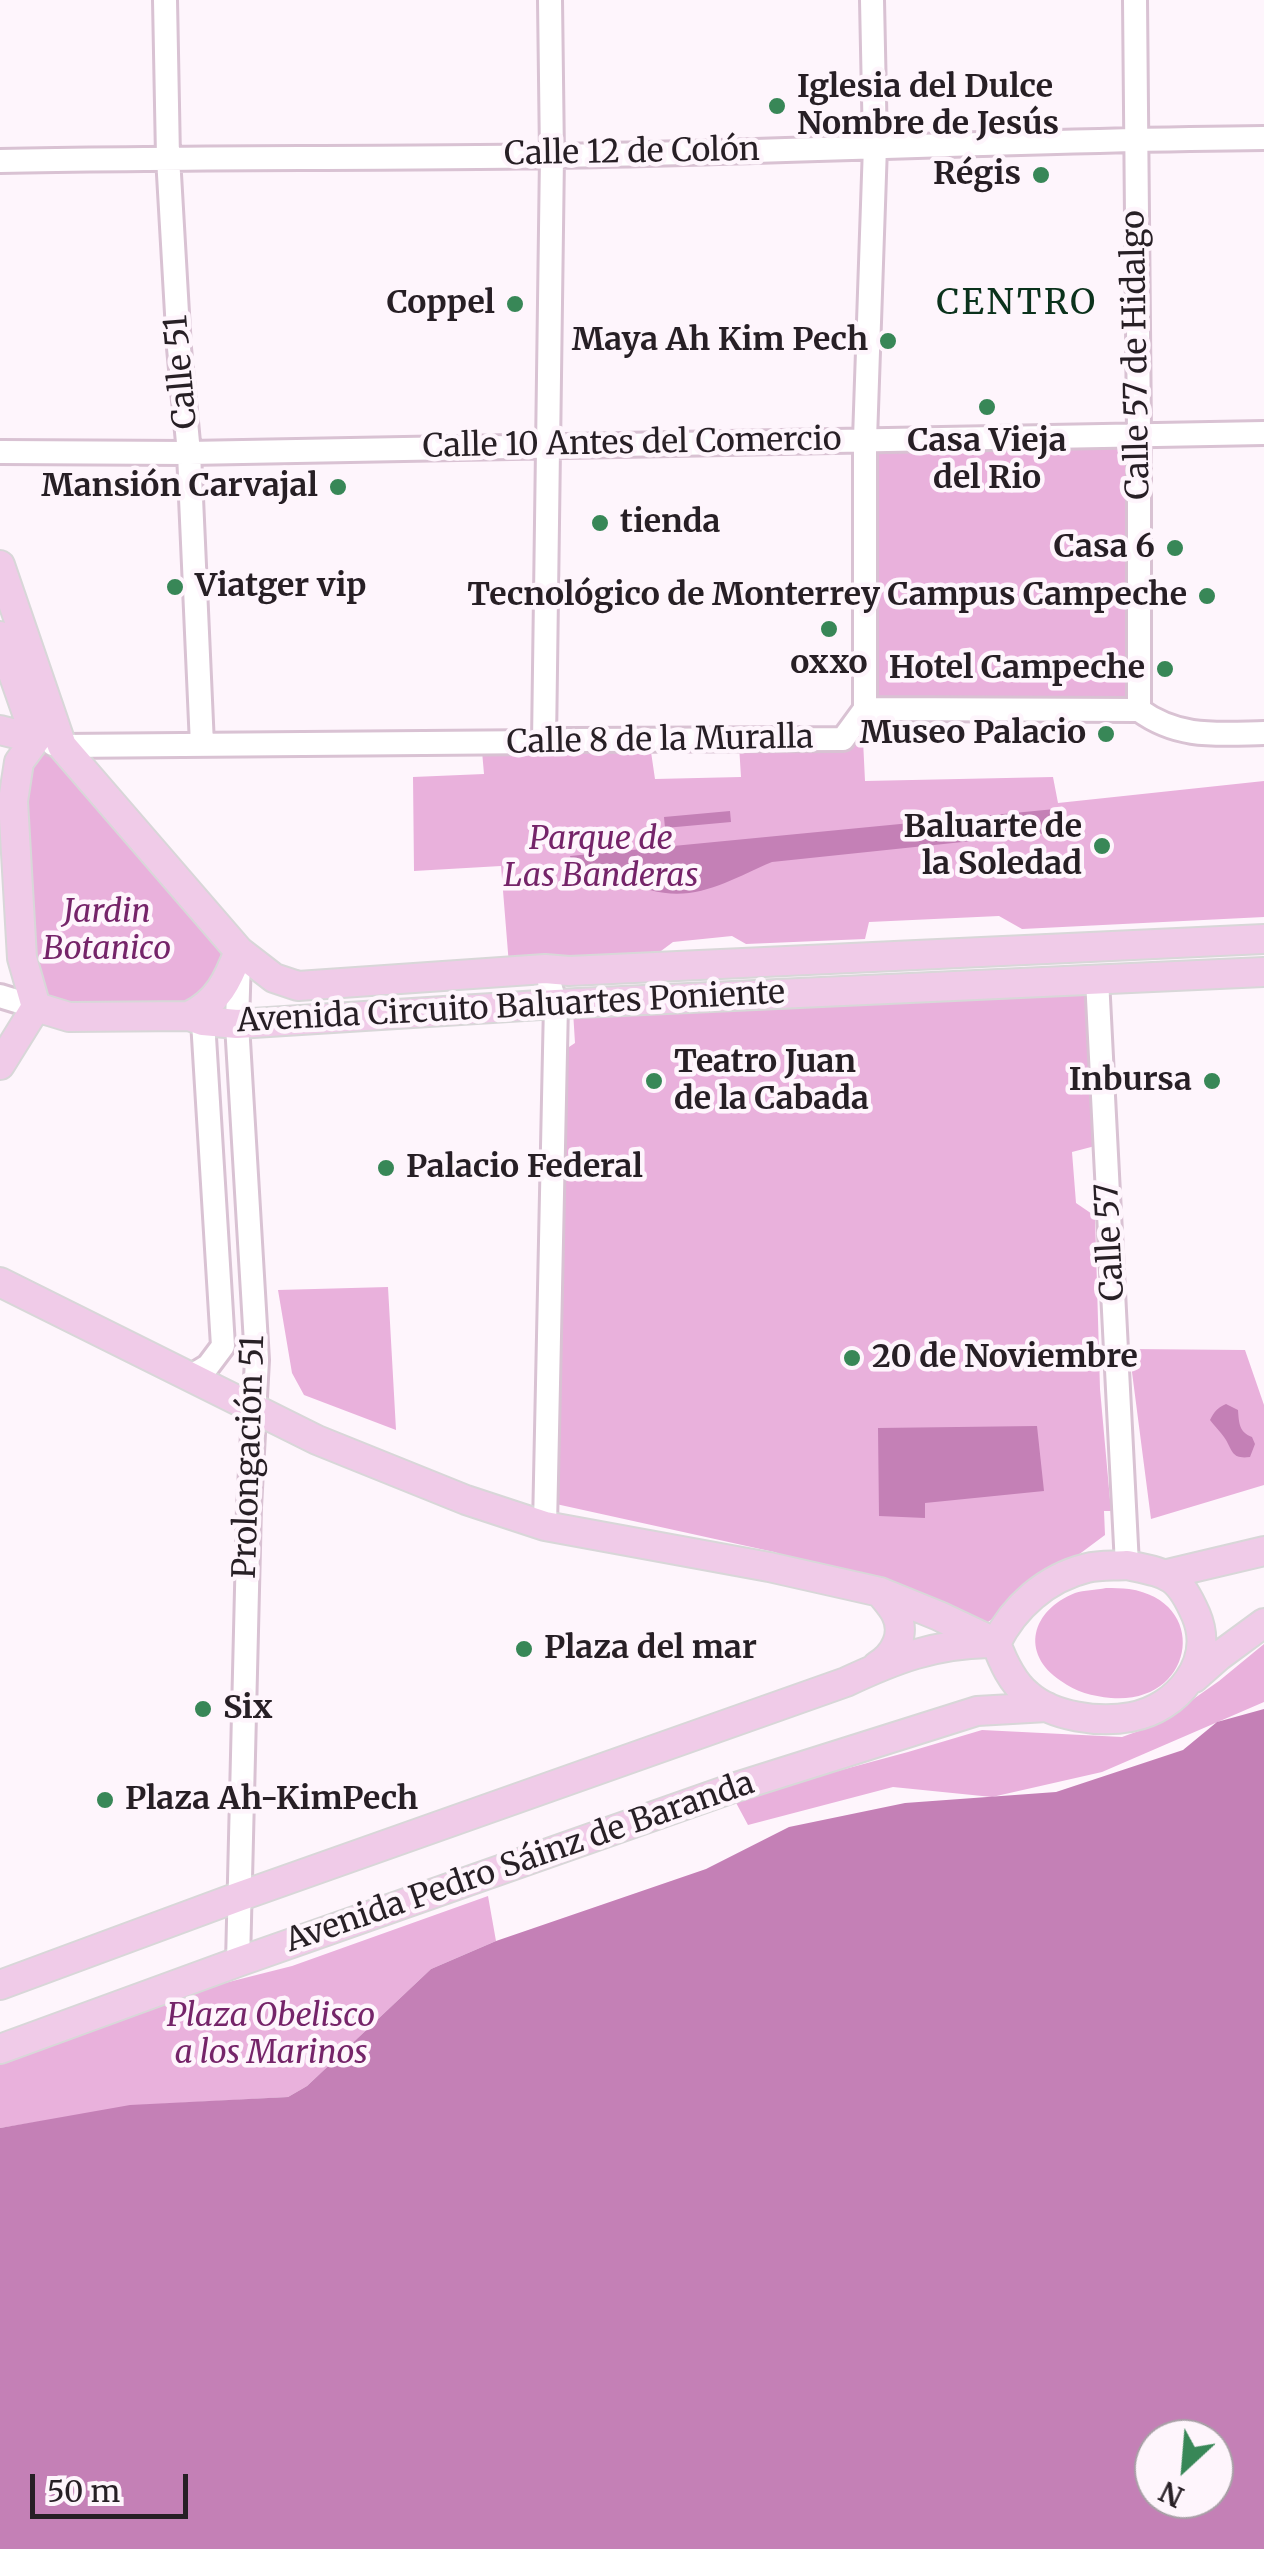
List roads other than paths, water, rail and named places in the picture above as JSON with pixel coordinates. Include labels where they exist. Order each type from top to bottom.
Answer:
[{"type":"main road","points":[[0,564],[48,742]]},
{"type":"main road","points":[[0,636],[48,742]]},
{"type":"main road","points":[[0,734],[48,742]]},
{"type":"main road","points":[[0,1065],[36,1006],[22,958],[13,801],[19,762],[48,742]]},
{"type":"main road","name":"Avenida Circuito Baluartes Poniente","points":[[48,742],[239,951],[274,978],[298,986],[546,969],[569,972],[1264,940]]},
{"type":"main road","points":[[196,1018],[228,981],[239,951]]},
{"type":"main road","name":"Avenida Circuito Baluartes Poniente","points":[[36,1006],[68,1017],[196,1018],[237,1024],[556,1004],[1264,972]]},
{"type":"main road","points":[[0,1282],[317,1440],[437,1489],[545,1526],[769,1567],[880,1592],[996,1643],[1004,1664],[1028,1696],[1073,1715],[1134,1717],[1161,1706],[1264,1623]]},
{"type":"main road","points":[[996,1643],[1006,1622],[1023,1604],[1050,1582],[1087,1568],[1127,1565],[1167,1574],[1264,1551]]},
{"type":"main road","points":[[1167,1574],[1186,1591],[1200,1625],[1198,1664],[1189,1682]]},
{"type":"main road","points":[[870,1670],[890,1658],[899,1639],[898,1617],[880,1592]]},
{"type":"main road","name":"Avenida Pedro Sáinz de Baranda","points":[[0,1985],[846,1682],[922,1651],[954,1644],[996,1643]]},
{"type":"main road","name":"Avenida Pedro Sáinz de Baranda","points":[[0,2049],[736,1786],[976,1711],[1047,1707]]},
{"type":"street","name":"Calle 51","points":[[164,0],[168,157],[189,453],[202,745]]},
{"type":"street","points":[[544,742],[552,156],[550,0]]},
{"type":"street","points":[[872,0],[876,146],[865,440],[865,709],[1139,710],[1173,730],[1264,733]]},
{"type":"street","name":"Calle 57 de Hidalgo","points":[[1135,0],[1139,710]]},
{"type":"street","name":"Calle 12 de Colón","points":[[0,161],[552,156],[1264,138]]},
{"type":"street","name":"Calle 10 Antes del Comercio","points":[[0,452],[189,453],[1264,433]]},
{"type":"street","name":"Calle 8 de la Muralla","points":[[48,742],[202,745],[843,739],[865,709]]},
{"type":"street","name":"Prolongación 51","points":[[238,1962],[257,1360],[237,1024],[239,951]]},
{"type":"street","points":[[545,1526],[556,1004],[546,969]]},
{"type":"street","name":"Calle 57","points":[[1098,979],[1127,1565]]},
{"type":"street","points":[[0,996],[36,1006]]},
{"type":"street","points":[[190,1377],[208,1366],[223,1346],[196,1018]]},
{"type":"place","name":"Iglesia del Dulce Nombre de Jesús","points":[[777,106]]},
{"type":"place","name":"Régis","points":[[1041,175]]},
{"type":"place","name":"Coppel","points":[[515,304]]},
{"type":"place","name":"Maya Ah Kim Pech","points":[[888,341]]},
{"type":"place","name":"Casa Vieja del Rio","points":[[987,407]]},
{"type":"place","name":"Mansión Carvajal","points":[[338,487]]},
{"type":"place","name":"tienda","points":[[600,523]]},
{"type":"place","name":"Casa 6","points":[[1175,548]]},
{"type":"place","name":"Viatger vip","points":[[175,587]]},
{"type":"place","name":"Tecnológico de Monterrey Campus Campeche","points":[[1207,596]]},
{"type":"place","name":"oxxo","points":[[829,629]]},
{"type":"place","name":"Hotel Campeche","points":[[1165,669]]},
{"type":"place","name":"Museo Palacio","points":[[1106,734]]},
{"type":"place","name":"Baluarte de la Soledad","points":[[1102,846]]},
{"type":"place","name":"Teatro Juan de la Cabada","points":[[654,1081]]},
{"type":"place","name":"Inbursa","points":[[1212,1081]]},
{"type":"place","name":"Palacio Federal","points":[[386,1168]]},
{"type":"place","name":"20 de Noviembre","points":[[852,1358]]},
{"type":"place","name":"Plaza del mar","points":[[524,1649]]},
{"type":"place","name":"Six","points":[[203,1709]]},
{"type":"place","name":"Plaza Ah-KimPech","points":[[105,1800]]},
{"type":"district","name":"CENTRO","points":[[1017,304]]},
{"type":"park label","name":"Parque de Las Banderas","points":[[601,858]]},
{"type":"park label","name":"Jardin Botanico","points":[[107,932]]},
{"type":"park label","name":"Plaza Obelisco a los Marinos","points":[[271,2036]]}]
